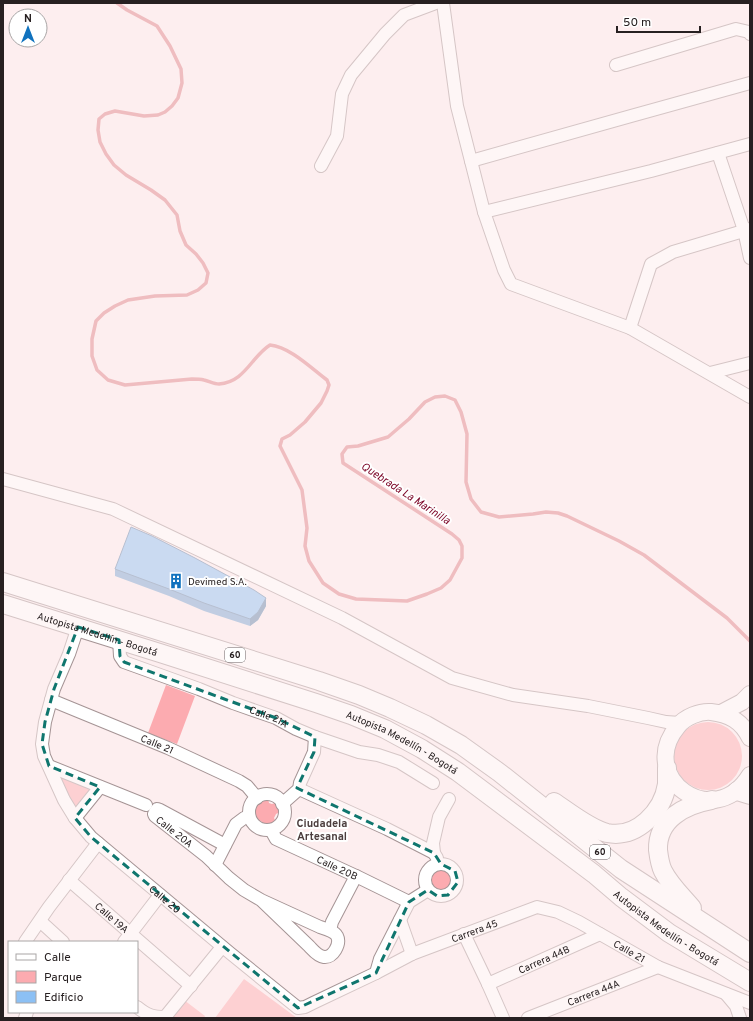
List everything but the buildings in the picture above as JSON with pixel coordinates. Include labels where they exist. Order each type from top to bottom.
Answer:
[{"type":"highway","name":"Autopista Medellín - Bogotá","points":[[3,582],[319,681],[359,695],[426,725],[461,745],[500,773],[622,868],[750,953]]},
{"type":"highway","name":"Autopista Medellín - Bogotá","points":[[3,604],[351,715],[385,729],[422,749],[458,772],[669,933],[750,982]]},
{"type":"highway","points":[[500,773],[545,797],[598,830],[618,834],[638,828],[652,816],[664,794],[667,784],[667,768]]},
{"type":"highway","points":[[706,924],[668,880],[660,864],[658,840],[664,826],[676,814],[698,803],[712,800]]},
{"type":"main road","points":[[721,713],[742,702],[750,694]]},
{"type":"main road","points":[[749,729],[731,717],[721,713],[707,712],[693,715],[680,723],[672,732],[667,744],[665,756],[671,779],[688,795],[699,799],[712,800],[743,793],[745,784],[750,775]]},
{"type":"street","points":[[321,166],[337,136],[342,94],[351,75],[384,34],[404,15],[436,3]]},
{"type":"street","points":[[443,3],[456,106],[484,212],[504,270],[511,284],[630,328],[750,397]]},
{"type":"street","points":[[616,65],[736,29],[749,32],[750,34]]},
{"type":"street","points":[[471,161],[750,83]]},
{"type":"street","points":[[484,212],[650,171],[750,144]]},
{"type":"street","points":[[718,153],[747,230],[750,258]]},
{"type":"street","points":[[630,328],[650,264],[673,252],[747,230]]},
{"type":"street","points":[[710,373],[750,363]]},
{"type":"street","points":[[3,479],[113,510],[342,618],[452,678],[514,695],[588,706],[666,722],[680,723]]},
{"type":"street","name":"Calle 20","points":[[78,627],[69,654],[54,690],[45,722],[42,744],[44,756],[64,800],[75,818],[91,837],[222,947],[304,1012]]},
{"type":"street","name":"Calle 21A","points":[[119,640],[120,656],[124,662],[276,718],[315,738],[359,752],[378,755],[399,762],[433,783]]},
{"type":"street","name":"Calle 21","points":[[51,700],[168,748],[239,781],[247,786],[257,798]]},
{"type":"street","points":[[282,804],[299,789],[300,782],[314,752],[315,738]]},
{"type":"street","points":[[49,766],[146,805]]},
{"type":"street","points":[[75,818],[100,787]]},
{"type":"street","points":[[299,789],[387,828],[434,853],[441,864]]},
{"type":"street","points":[[271,795],[280,800],[282,804],[284,808],[284,818],[279,825],[270,830],[260,829],[255,826],[249,817],[250,806],[257,798],[271,795]]},
{"type":"street","points":[[434,853],[434,843],[439,817],[449,799]]},
{"type":"street","name":"Calle 20A","points":[[225,845],[160,810],[157,809],[154,814],[206,856],[244,890],[261,900],[325,929]]},
{"type":"street","points":[[215,865],[236,824],[244,818],[249,817]]},
{"type":"street","name":"Calle 20B","points":[[270,830],[276,840],[409,902]]},
{"type":"street","points":[[26,941],[69,880],[98,843]]},
{"type":"street","points":[[441,864],[452,867],[457,876],[458,882],[453,892],[443,897],[432,894],[428,890],[425,881],[425,876],[431,867],[441,864]]},
{"type":"street","points":[[325,929],[336,935],[338,938],[337,947],[334,953],[329,957],[323,957],[312,950],[325,929],[332,922],[356,876]]},
{"type":"street","name":"Calle 19A","points":[[69,880],[128,938]]},
{"type":"street","points":[[376,974],[380,959],[409,902],[428,890]]},
{"type":"street","points":[[128,938],[160,895]]},
{"type":"street","name":"Calle 20A","points":[[261,900],[312,950]]},
{"type":"street","name":"Calle 21","points":[[536,907],[558,912],[658,966],[750,1004]]},
{"type":"street","name":"Carrera 45","points":[[304,1012],[412,954],[536,907]]},
{"type":"street","points":[[400,920],[412,954]]},
{"type":"street","points":[[40,921],[62,941]]},
{"type":"street","points":[[464,934],[503,1018]]},
{"type":"street","name":"Carrera 44B","points":[[488,984],[600,934]]},
{"type":"street","name":"Calle 19A","points":[[138,946],[190,986]]},
{"type":"street","points":[[141,1010],[155,1017],[165,1018],[222,947]]},
{"type":"street","name":"Carrera 44A","points":[[528,1018],[658,966]]},
{"type":"street","points":[[725,993],[736,1006],[740,1018]]},
{"type":"highlighted area","points":[[78,627],[119,640],[120,656],[124,662],[276,718],[315,737],[314,752],[297,788],[434,853],[441,864],[455,871],[458,882],[448,895],[437,896],[428,890],[409,902],[376,973],[298,1008],[91,837],[75,818],[100,787],[49,766],[42,744],[45,722],[54,689]]},
{"type":"green space","points":[[166,685],[195,696],[177,744],[148,733]]},
{"type":"green space","points":[[708,722],[721,725],[732,732],[739,743],[742,756],[739,769],[732,780],[721,787],[708,790],[695,787],[684,780],[677,769],[674,756],[677,743],[684,732],[695,725]]},
{"type":"green space","points":[[55,772],[95,788],[76,811]]},
{"type":"green space","points":[[268,799],[269,803],[275,803],[278,808],[278,813],[274,818],[275,820],[270,824],[263,824],[261,821],[256,820],[253,813],[254,807],[256,807],[262,800]]},
{"type":"green space","points":[[441,869],[445,870],[451,876],[451,884],[445,890],[441,891],[437,890],[431,884],[430,880],[431,876],[437,870]]},
{"type":"green space","points":[[244,979],[297,1018],[215,1018]]},
{"type":"green space","points":[[184,1000],[205,1016],[204,1018],[170,1018]]},
{"type":"waterway","name":"Quebrada La Marinilla","points":[[117,3],[157,26],[170,46],[181,69],[182,83],[178,98],[165,112],[158,115],[144,116],[115,111],[105,114],[99,119],[98,130],[100,142],[114,165],[126,175],[165,200],[177,215],[180,231],[186,245],[196,254],[208,273],[206,283],[198,290],[187,295],[155,296],[128,300],[104,313],[96,321],[92,339],[92,356],[97,370],[108,380],[125,385],[192,379],[219,384],[235,379],[242,374],[263,350],[270,345],[293,354],[327,380],[329,385],[321,403],[305,422],[290,435],[282,439],[280,446],[302,490],[307,528],[305,546],[309,561],[323,583],[339,594],[356,599],[407,601],[441,588],[450,580],[462,558],[462,546],[459,540],[343,463],[342,454],[347,447],[358,446],[388,437],[409,419],[425,402],[435,397],[445,396],[455,400],[461,412],[467,434],[466,482],[471,499],[481,512],[499,517],[546,512],[558,513],[567,516],[644,555],[727,618],[750,641]]},
{"type":"place","name":"Devimed S.A.","points":[[176,581]]},
{"type":"district","name":"Ciudadela Artesanal","points":[[322,829]]}]
